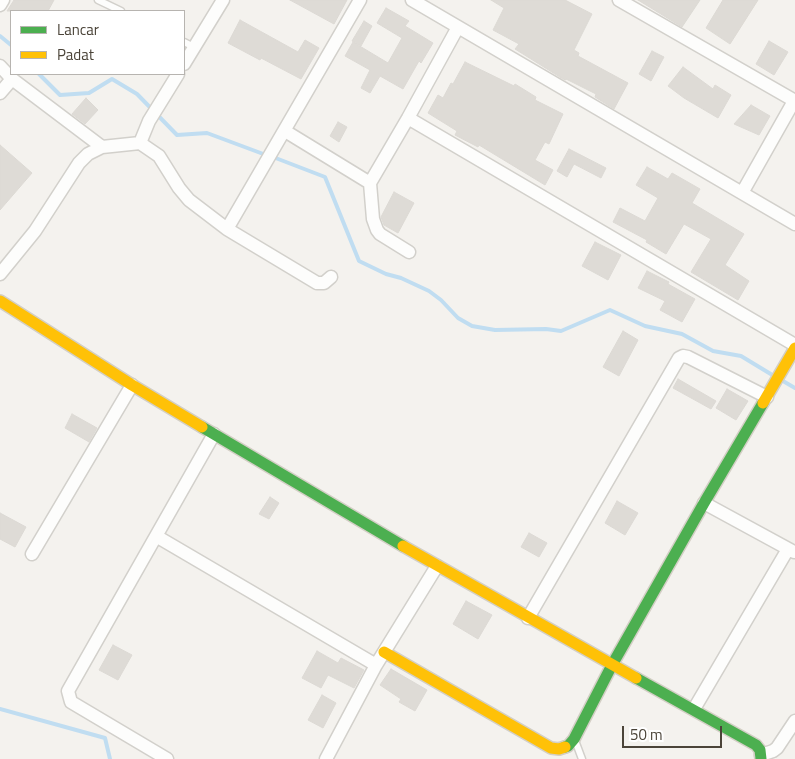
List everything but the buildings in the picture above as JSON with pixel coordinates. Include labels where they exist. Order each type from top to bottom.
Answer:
[{"type":"street","points":[[0,5],[3,0]]},
{"type":"street","points":[[185,60],[189,44],[223,0]]},
{"type":"street","points":[[227,228],[360,0]]},
{"type":"street","points":[[412,0],[795,224]]},
{"type":"street","points":[[619,0],[795,101],[742,193]]},
{"type":"street","points":[[409,252],[380,234],[377,230],[373,219],[370,183],[458,26]]},
{"type":"street","points":[[0,66],[12,79],[102,147]]},
{"type":"street","points":[[140,143],[149,121],[177,75]]},
{"type":"street","points":[[0,93],[12,79]]},
{"type":"street","points":[[384,652],[551,748],[564,748],[574,739],[612,665],[704,502],[775,385],[795,346],[408,118]]},
{"type":"street","points":[[285,131],[370,183]]},
{"type":"street","points":[[0,274],[35,231],[79,163],[88,154],[102,147],[140,143],[159,156],[179,188],[189,200],[227,228],[317,283],[324,283],[331,277]]},
{"type":"street","points":[[0,301],[132,386],[437,566],[756,745],[761,757],[777,748],[795,720]]},
{"type":"street","points":[[528,618],[679,358],[683,356],[688,357],[766,397]]},
{"type":"street","points":[[32,554],[132,386]]},
{"type":"street","points":[[167,759],[71,702],[68,694],[71,685],[214,434]]},
{"type":"street","points":[[694,709],[791,551],[704,502]]},
{"type":"street","points":[[156,536],[376,665]]},
{"type":"street","points":[[326,759],[376,665],[437,566]]},
{"type":"lane","points":[[98,0],[119,10]]},
{"type":"lane","points":[[574,739],[582,759]]},
{"type":"waterway","points":[[0,36],[10,44]]},
{"type":"waterway","points":[[40,75],[60,95],[89,93],[112,79],[137,94],[177,135],[207,133],[266,155]]},
{"type":"waterway","points":[[273,157],[325,177],[359,261],[429,291],[441,300],[458,318],[472,326],[495,330],[546,329],[561,331],[610,310],[645,326],[682,334],[713,351],[741,356],[774,376]]},
{"type":"waterway","points":[[783,381],[795,388]]},
{"type":"waterway","points":[[0,709],[105,738],[110,759]]},
{"type":"traffic: fast","points":[[565,747],[574,739],[612,665],[763,403]]},
{"type":"traffic: fast","points":[[202,427],[403,546]]},
{"type":"traffic: fast","points":[[636,678],[756,745],[760,750],[761,759]]},
{"type":"traffic: slow","points":[[0,301],[202,427]]},
{"type":"traffic: slow","points":[[763,403],[795,348]]},
{"type":"traffic: slow","points":[[403,546],[636,678]]},
{"type":"traffic: slow","points":[[384,652],[551,748],[559,749],[565,747]]}]
